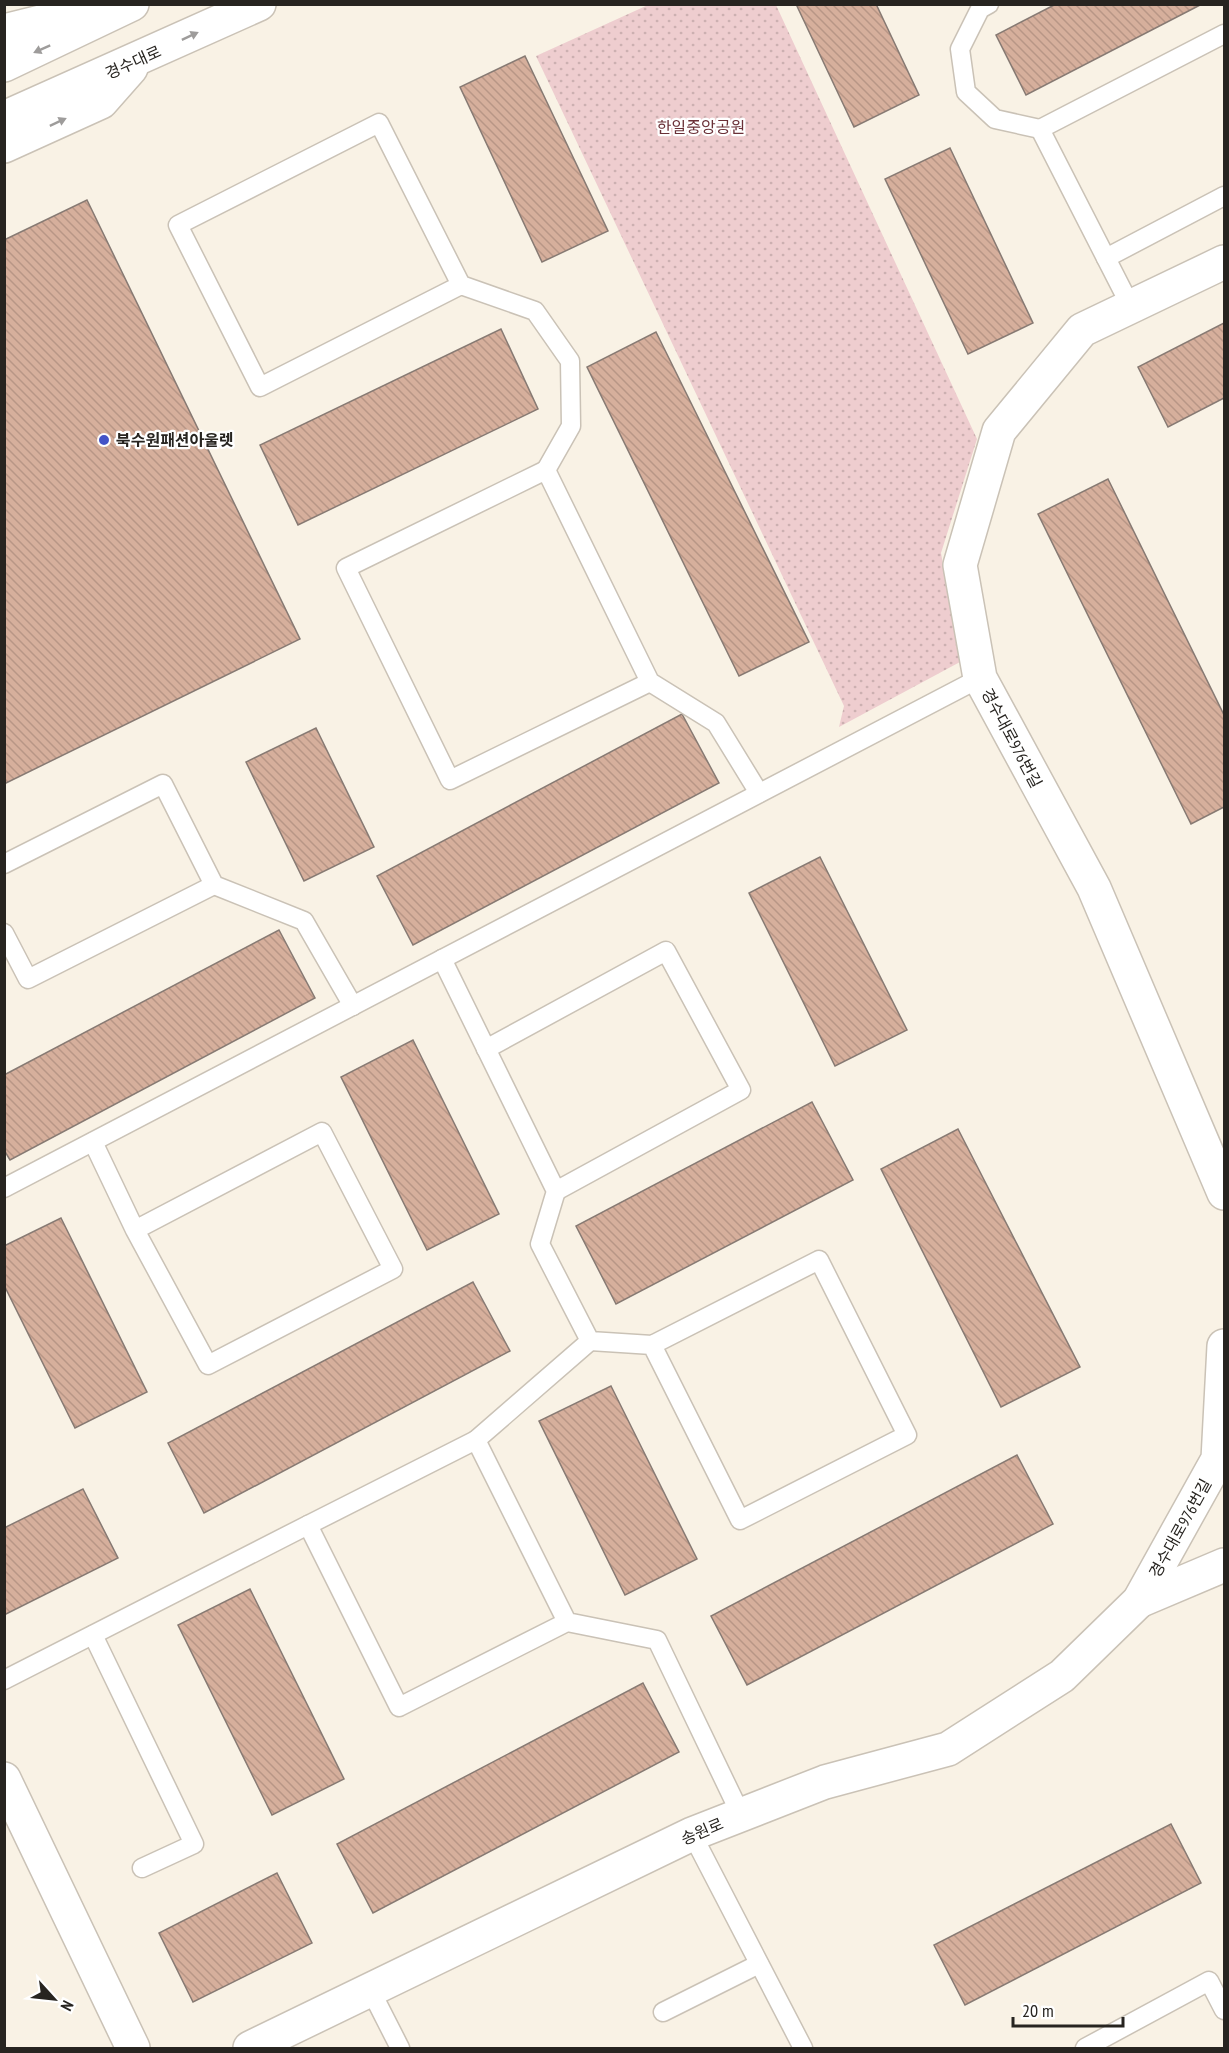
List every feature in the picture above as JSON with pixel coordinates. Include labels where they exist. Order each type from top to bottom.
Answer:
[{"type":"street","points":[[4,31],[112,4]]},
{"type":"street","points":[[4,65],[132,4]]},
{"type":"street","name":"경수대로","points":[[4,118],[137,61],[259,4]]},
{"type":"street","points":[[4,146],[101,102],[137,61]]},
{"type":"street","name":"경수대로976번길","points":[[1224,262],[1130,305],[1082,330],[999,431],[960,565],[980,678],[1094,888],[1224,1193]]},
{"type":"street","name":"경수대로976번길","points":[[1139,1601],[1218,1459],[1224,1346]]},
{"type":"street","points":[[1139,1601],[1224,1565]]},
{"type":"street","name":"송원로","points":[[250,2049],[692,1834],[825,1782],[948,1749],[1062,1676],[1139,1601]]},
{"type":"street","points":[[4,1779],[133,2049]]},
{"type":"lane","points":[[982,6],[960,49],[966,92],[995,119],[1040,129],[1224,34]]},
{"type":"lane","points":[[461,285],[260,387],[178,225],[379,123],[461,285],[535,311],[570,362],[571,426],[546,470],[346,568],[450,780],[650,682]]},
{"type":"lane","points":[[1040,129],[1130,305]]},
{"type":"lane","points":[[1106,258],[1224,196]]},
{"type":"lane","points":[[546,470],[650,682],[716,723],[759,793]]},
{"type":"lane","points":[[4,1188],[980,678]]},
{"type":"lane","points":[[4,864],[164,784],[214,885],[304,921],[353,1006]]},
{"type":"lane","points":[[4,933],[28,980],[214,885]]},
{"type":"lane","points":[[486,1049],[666,951],[741,1090],[556,1191]]},
{"type":"lane","points":[[442,959],[556,1191],[540,1244],[590,1341]]},
{"type":"lane","points":[[93,1142],[135,1230],[208,1365],[393,1269],[322,1132],[135,1230]]},
{"type":"lane","points":[[4,1680],[476,1440],[590,1341],[652,1345],[819,1260],[907,1435],[740,1520],[652,1345]]},
{"type":"lane","points":[[476,1440],[567,1622]]},
{"type":"lane","points":[[308,1525],[399,1707],[567,1622],[657,1640],[741,1815]]},
{"type":"lane","points":[[93,1635],[194,1844],[142,1868]]},
{"type":"lane","points":[[692,1834],[803,2049]]},
{"type":"lane","points":[[663,2012],[759,1964]]},
{"type":"lane","points":[[1085,2049],[1217,1977],[1224,2010]]},
{"type":"lane","points":[[370,1989],[400,2049]]},
{"type":"green space","name":"한일중앙공원","points":[[648,5],[776,5],[977,439],[941,553],[960,662],[839,727],[844,706],[536,56]]},
{"type":"building","points":[[796,4],[876,4],[919,95],[854,127]]},
{"type":"building","points":[[1056,4],[1202,4],[1026,95],[996,35]]},
{"type":"building","points":[[525,56],[608,231],[542,262],[460,87]]},
{"type":"building","points":[[950,148],[1033,323],[968,354],[885,179]]},
{"type":"building","name":"북수원패션아울렛","points":[[87,200],[300,639],[4,784],[4,240]]},
{"type":"building","points":[[1224,323],[1224,398],[1168,427],[1138,367]]},
{"type":"building","points":[[501,329],[538,409],[298,525],[260,445]]},
{"type":"building","points":[[656,332],[809,642],[739,676],[587,367]]},
{"type":"building","points":[[1108,479],[1224,715],[1224,807],[1191,824],[1038,514]]},
{"type":"building","points":[[682,714],[719,783],[413,945],[377,876]]},
{"type":"building","points":[[316,728],[374,847],[304,881],[246,762]]},
{"type":"building","points":[[820,857],[907,1030],[835,1066],[749,893]]},
{"type":"building","points":[[279,930],[315,998],[10,1160],[4,1150],[4,1075]]},
{"type":"building","points":[[413,1040],[499,1214],[427,1250],[341,1077]]},
{"type":"building","points":[[812,1102],[853,1180],[616,1304],[576,1226]]},
{"type":"building","points":[[958,1129],[1080,1367],[1001,1407],[881,1169]]},
{"type":"building","points":[[61,1218],[147,1392],[75,1428],[4,1285],[4,1246]]},
{"type":"building","points":[[473,1282],[510,1351],[204,1513],[168,1443]]},
{"type":"building","points":[[611,1386],[697,1559],[625,1595],[539,1421]]},
{"type":"building","points":[[1017,1455],[1053,1524],[747,1685],[711,1616]]},
{"type":"building","points":[[83,1489],[118,1558],[4,1615],[4,1528]]},
{"type":"building","points":[[250,1589],[344,1779],[272,1815],[178,1625]]},
{"type":"building","points":[[643,1683],[679,1752],[373,1913],[337,1844]]},
{"type":"building","points":[[1171,1824],[1201,1883],[965,2005],[934,1945]]},
{"type":"building","points":[[277,1873],[312,1943],[193,2002],[159,1933]]},
{"type":"place","name":"북수원패션아울렛","points":[[104,440]]}]
